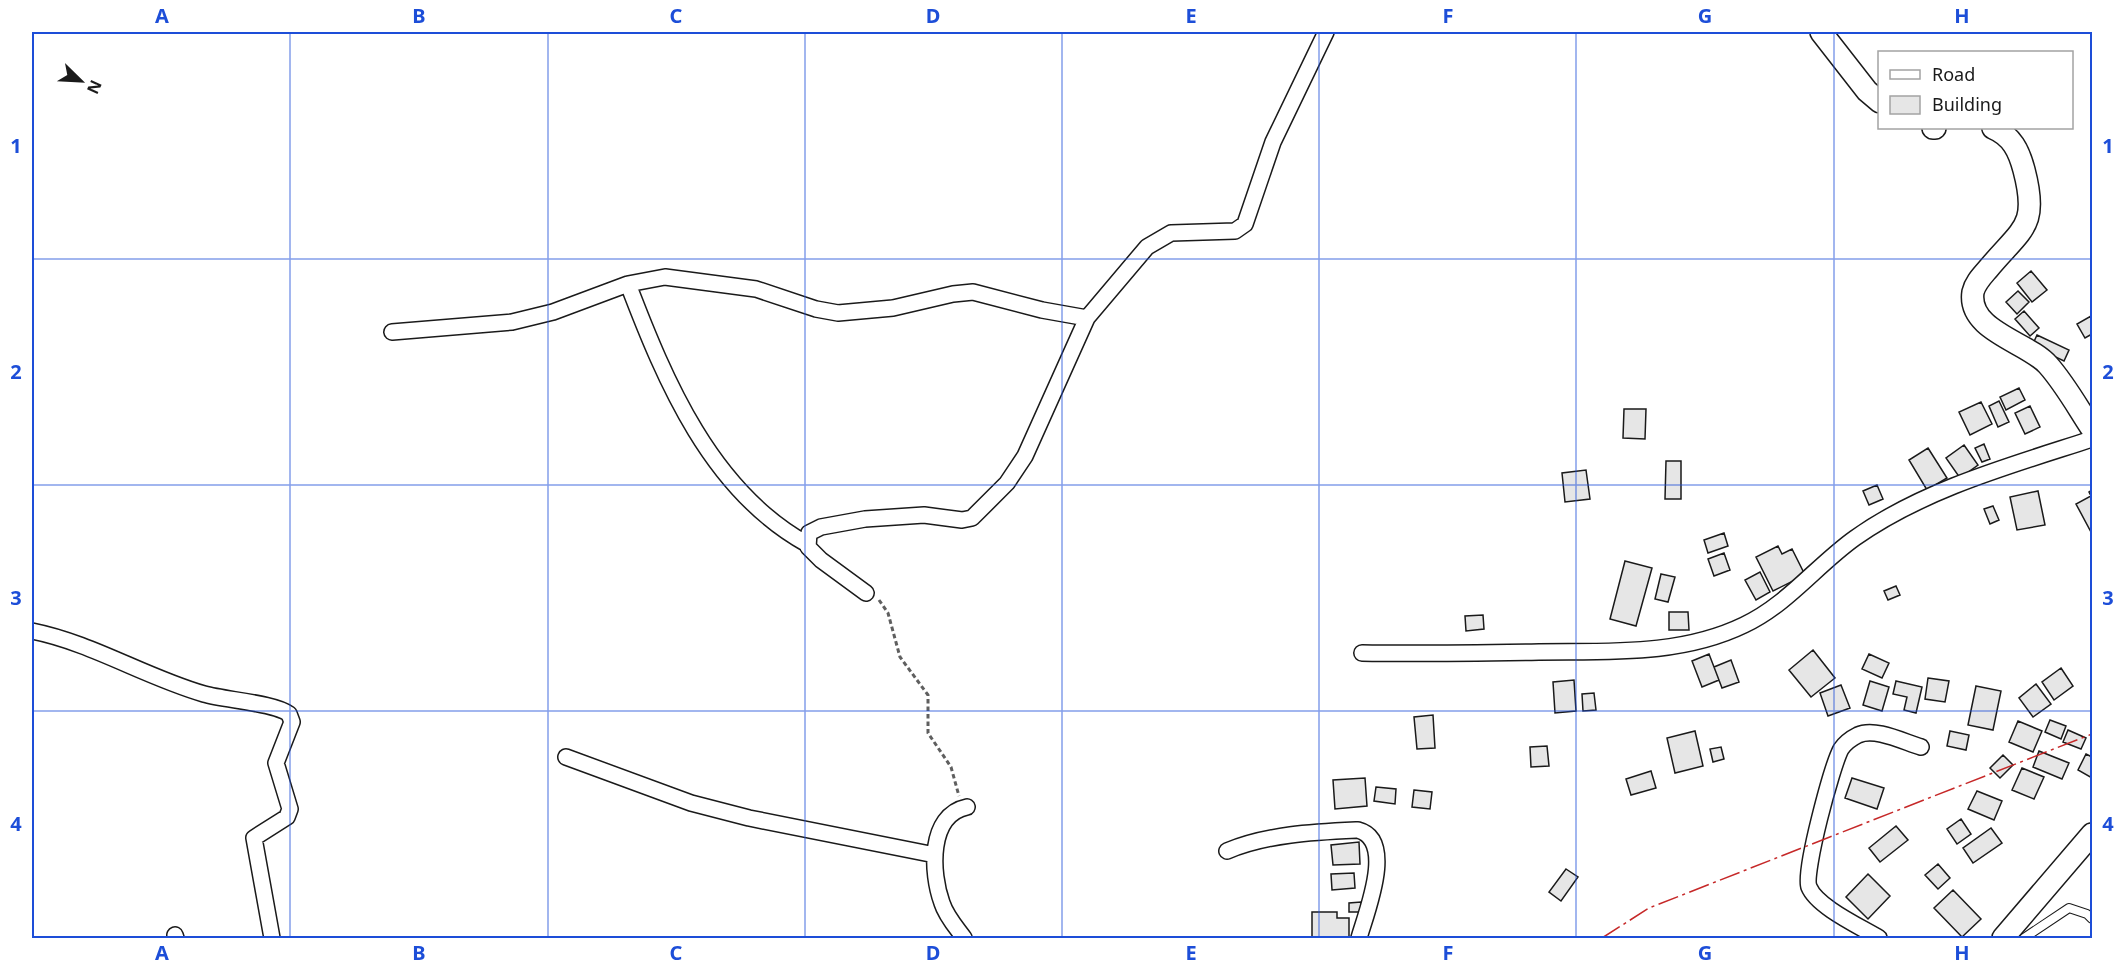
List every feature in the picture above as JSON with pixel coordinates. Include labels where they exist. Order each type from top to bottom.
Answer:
[{"type":"street","points":[[807,544],[812,531],[850,521],[924,515],[962,520],[972,518],[1007,483],[1025,456],[1087,318],[1109,289],[1148,247],[1171,233],[1235,231],[1242,228],[1254,202],[1273,142],[1326,32]]},
{"type":"street","points":[[1821,32],[1867,91],[1878,100]]},
{"type":"street","points":[[1996,129],[2008,136],[2015,145],[2022,163],[2032,206],[2026,225],[1976,283],[1973,299],[1984,324],[2031,351],[2049,367],[2092,429]]},
{"type":"street","points":[[392,332],[512,322],[553,312],[628,284],[665,277],[756,289],[816,309],[838,313],[893,308],[953,294],[973,292],[1042,310],[1087,318]]},
{"type":"street","points":[[628,284],[669,384],[717,464],[772,523],[807,544],[821,560],[866,593]]},
{"type":"street","points":[[1362,653],[1473,655],[1612,652],[1666,647],[1717,636],[1745,625],[1772,609],[1854,539],[1914,504],[2000,469],[2092,439]]},
{"type":"street","points":[[32,631],[64,637],[172,685],[234,701],[279,709],[291,716],[290,726],[276,759],[290,810],[287,817],[254,838],[272,939]]},
{"type":"street","points":[[1879,939],[1815,897],[1808,882],[1810,862],[1830,782],[1845,744],[1857,735],[1873,733],[1921,747]]},
{"type":"street","points":[[566,757],[691,803],[749,818],[935,855]]},
{"type":"street","points":[[964,939],[942,904],[937,883],[935,855],[946,817],[953,811],[967,807]]},
{"type":"street","points":[[1227,851],[1251,842],[1290,836],[1358,830],[1366,832],[1375,843],[1376,872],[1359,939]]},
{"type":"street","points":[[2003,939],[2092,837]]},
{"type":"lane","points":[[2024,939],[2069,908],[2087,914],[2092,919]]},
{"type":"path","points":[[866,593],[876,596],[886,609],[900,657],[928,695],[928,733],[951,767],[959,796],[967,807]]},
{"type":"building","points":[[2031,271],[2047,290],[2032,302],[2017,283]]},
{"type":"building","points":[[2018,291],[2029,302],[2017,314],[2006,302]]},
{"type":"building","points":[[2024,311],[2039,328],[2030,336],[2015,319]]},
{"type":"building","points":[[2091,316],[2092,334],[2085,338],[2077,324]]},
{"type":"building","points":[[2037,335],[2069,350],[2064,361],[2032,346]]},
{"type":"building","points":[[2019,388],[2025,400],[2006,410],[2000,397]]},
{"type":"building","points":[[1999,401],[2009,422],[1998,427],[1989,406]]},
{"type":"building","points":[[1981,402],[1992,424],[1970,435],[1959,412]]},
{"type":"building","points":[[2030,406],[2040,427],[2025,434],[2015,413]]},
{"type":"building","points":[[1624,409],[1646,409],[1645,439],[1623,438]]},
{"type":"building","points":[[1984,444],[1990,459],[1982,462],[1975,448]]},
{"type":"building","points":[[1964,445],[1978,465],[1960,478],[1946,458]]},
{"type":"building","points":[[1928,448],[1947,478],[1927,490],[1909,460]]},
{"type":"building","points":[[1666,461],[1681,461],[1681,499],[1665,499]]},
{"type":"building","points":[[1586,470],[1590,499],[1565,502],[1562,473]]},
{"type":"building","points":[[1877,485],[1883,499],[1869,505],[1863,491]]},
{"type":"building","points":[[2092,490],[2091,532],[2076,504],[2091,496],[2089,492]]},
{"type":"building","points":[[2038,491],[2045,525],[2017,530],[2010,497]]},
{"type":"building","points":[[1993,506],[1999,520],[1990,524],[1984,509]]},
{"type":"building","points":[[1724,533],[1728,546],[1708,553],[1704,540]]},
{"type":"building","points":[[1778,546],[1782,554],[1792,549],[1805,575],[1773,591],[1756,557]]},
{"type":"building","points":[[1724,553],[1730,570],[1714,576],[1708,559]]},
{"type":"building","points":[[1625,561],[1652,568],[1636,626],[1610,619]]},
{"type":"building","points":[[1760,572],[1770,592],[1756,600],[1745,580]]},
{"type":"building","points":[[1661,574],[1675,577],[1668,602],[1655,599]]},
{"type":"building","points":[[1896,586],[1900,595],[1888,600],[1884,591]]},
{"type":"building","points":[[1669,612],[1688,612],[1689,630],[1669,630]]},
{"type":"building","points":[[1483,615],[1484,629],[1466,631],[1465,616]]},
{"type":"building","points":[[1813,650],[1835,678],[1811,697],[1789,670]]},
{"type":"building","points":[[1709,654],[1719,680],[1702,687],[1692,661]]},
{"type":"building","points":[[1869,654],[1889,663],[1882,678],[1862,669]]},
{"type":"building","points":[[1731,660],[1739,682],[1722,688],[1714,667]]},
{"type":"building","points":[[2061,668],[2073,686],[2054,700],[2042,682]]},
{"type":"building","points":[[1928,678],[1949,681],[1945,702],[1925,699]]},
{"type":"building","points":[[1574,680],[1576,711],[1555,713],[1553,682]]},
{"type":"building","points":[[1870,681],[1889,687],[1882,711],[1863,705]]},
{"type":"building","points":[[1896,681],[1922,687],[1916,713],[1904,710],[1907,697],[1893,694]]},
{"type":"building","points":[[2036,684],[2051,704],[2033,717],[2019,698]]},
{"type":"building","points":[[1841,685],[1850,708],[1828,716],[1820,693]]},
{"type":"building","points":[[1976,686],[2001,691],[1993,730],[1968,725]]},
{"type":"building","points":[[1594,693],[1596,710],[1583,711],[1582,694]]},
{"type":"building","points":[[1433,715],[1435,748],[1417,749],[1414,717]]},
{"type":"building","points":[[2050,720],[2066,726],[2061,739],[2045,732]]},
{"type":"building","points":[[2018,721],[2042,731],[2033,752],[2009,742]]},
{"type":"building","points":[[2068,730],[2086,738],[2081,749],[2063,742]]},
{"type":"building","points":[[1695,731],[1703,766],[1675,773],[1667,738]]},
{"type":"building","points":[[1950,731],[1969,735],[1966,750],[1947,746]]},
{"type":"building","points":[[1547,746],[1549,766],[1531,767],[1530,747]]},
{"type":"building","points":[[1721,747],[1724,759],[1713,762],[1710,749]]},
{"type":"building","points":[[2039,751],[2069,763],[2062,779],[2033,767]]},
{"type":"building","points":[[2086,754],[2092,757],[2092,778],[2078,770]]},
{"type":"building","points":[[2003,755],[2013,765],[2000,778],[1990,768]]},
{"type":"building","points":[[2022,768],[2044,777],[2034,799],[2012,790]]},
{"type":"building","points":[[1651,771],[1656,788],[1631,795],[1626,779]]},
{"type":"building","points":[[1365,778],[1367,806],[1335,809],[1333,780]]},
{"type":"building","points":[[1852,778],[1884,788],[1877,809],[1845,798]]},
{"type":"building","points":[[1376,787],[1396,789],[1395,804],[1374,801]]},
{"type":"building","points":[[1414,790],[1432,792],[1430,809],[1412,807]]},
{"type":"building","points":[[1977,791],[2002,801],[1994,820],[1968,809]]},
{"type":"building","points":[[1961,819],[1971,834],[1957,844],[1947,829]]},
{"type":"building","points":[[1896,826],[1908,840],[1880,862],[1869,848]]},
{"type":"building","points":[[1991,828],[2002,843],[1973,863],[1963,848]]},
{"type":"building","points":[[1359,842],[1360,864],[1333,865],[1331,845]]},
{"type":"building","points":[[1938,864],[1950,878],[1938,889],[1925,875]]},
{"type":"building","points":[[1566,869],[1578,877],[1561,901],[1549,892]]},
{"type":"building","points":[[1354,873],[1355,888],[1332,890],[1331,874]]},
{"type":"building","points":[[1868,874],[1890,896],[1868,919],[1846,897]]},
{"type":"building","points":[[1953,890],[1981,919],[1962,937],[1934,908]]},
{"type":"building","points":[[1361,902],[1362,912],[1349,912],[1349,903]]},
{"type":"building","points":[[1312,912],[1337,912],[1337,918],[1349,918],[1349,938],[1312,938]]},
{"type":"power","points":[[1602,938],[1649,908],[2092,734]]}]
